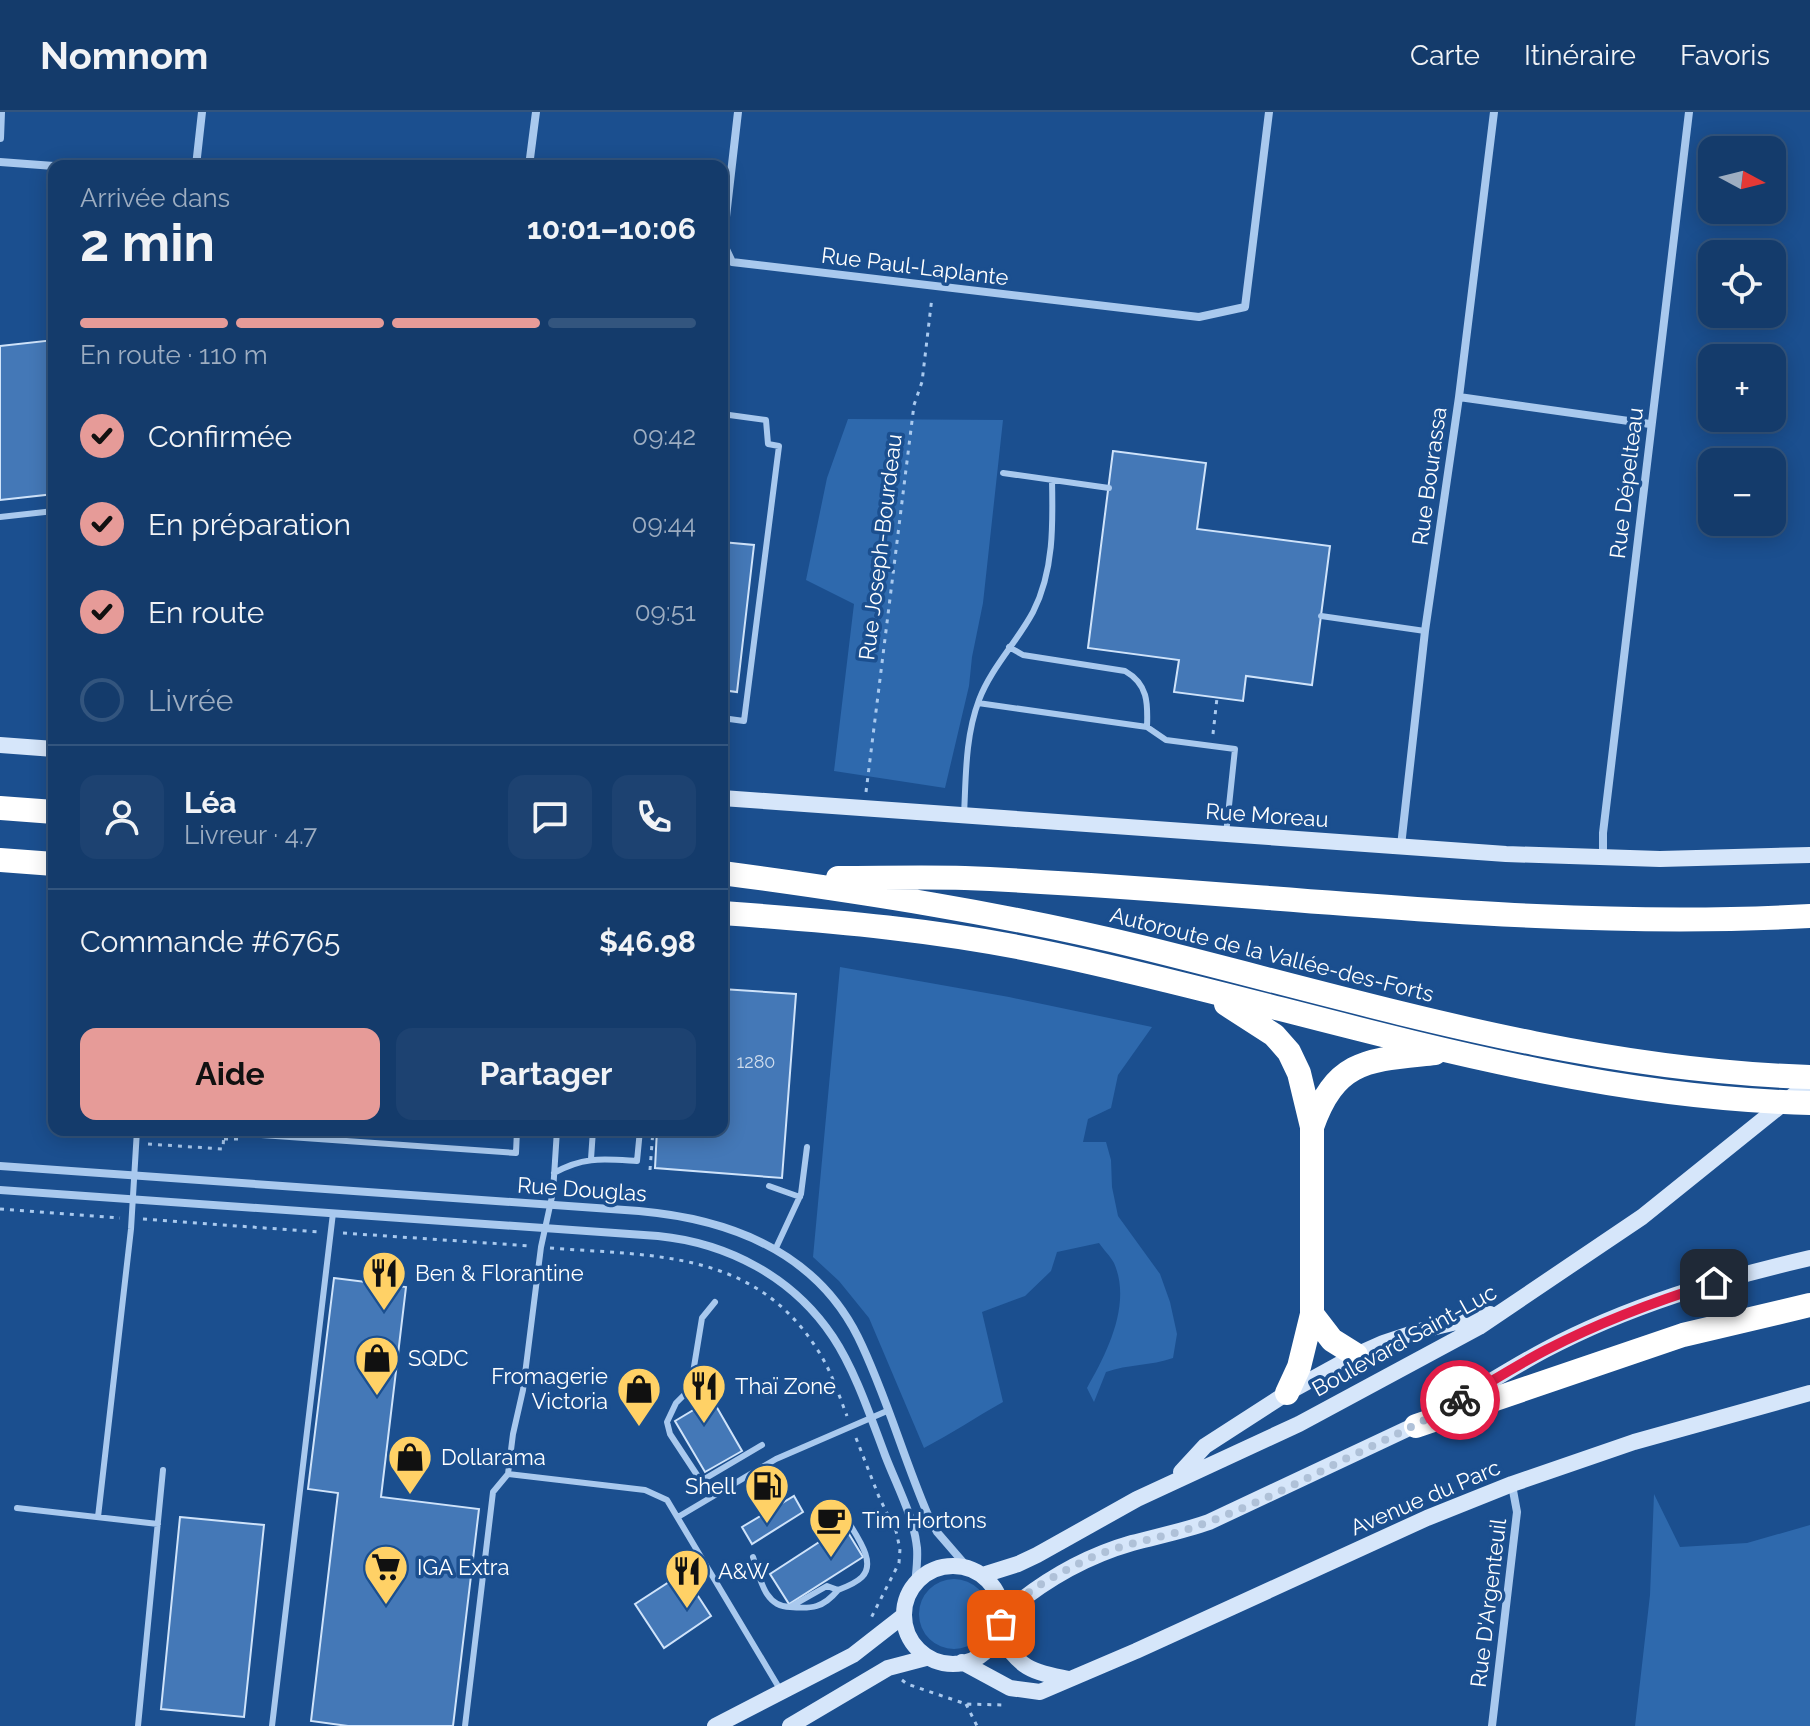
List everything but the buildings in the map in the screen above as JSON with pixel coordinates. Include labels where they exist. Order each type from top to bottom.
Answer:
[{"type":"highway","points":[[0,808],[48,812]]},
{"type":"highway","points":[[0,860],[48,864]]},
{"type":"highway","name":"Autoroute de la Vallée-des-Forts","points":[[728,874],[946,906],[1064,930],[1558,1050],[1664,1067],[1810,1079]]},
{"type":"highway","points":[[752,877],[964,878],[1581,919],[1697,920],[1810,916]]},
{"type":"highway","points":[[728,913],[843,921],[937,932],[1053,954],[1453,1052],[1586,1080],[1679,1095],[1810,1103]]},
{"type":"highway","points":[[1202,989],[1256,1022],[1282,1043],[1299,1073],[1312,1127],[1312,1314],[1299,1367],[1287,1393]]},
{"type":"highway","points":[[1312,1127],[1327,1093],[1351,1070],[1373,1061],[1453,1052]]},
{"type":"highway","points":[[1739,1100],[1810,1120]]},
{"type":"highway","points":[[1416,1426],[1655,1343],[1810,1305]]},
{"type":"highway","points":[[1312,1314],[1332,1340],[1356,1355]]},
{"type":"street","points":[[0,138],[1,112]]},
{"type":"street","points":[[197,160],[202,112]]},
{"type":"street","points":[[530,160],[536,112]]},
{"type":"street","name":"Rue Paul-Laplante","points":[[728,199],[738,112]]},
{"type":"street","name":"Rue Paul-Laplante","points":[[728,254],[732,262],[1199,317],[1245,307],[1269,112]]},
{"type":"street","name":"Rue Bourassa","points":[[1401,846],[1425,631],[1459,397],[1494,112]]},
{"type":"street","name":"Rue Dépelteau","points":[[1603,858],[1603,833],[1650,424],[1689,112]]},
{"type":"street","points":[[0,162],[48,166]]},
{"type":"street","points":[[1459,397],[1650,424]]},
{"type":"street","points":[[0,745],[48,749]]},
{"type":"street","name":"Rue Moreau","points":[[728,798],[1603,858],[1710,859],[1810,855]]},
{"type":"street","name":"Boulevard Saint-Luc","points":[[976,1572],[1010,1567],[1037,1555],[1174,1480],[1299,1424],[1434,1353],[1503,1311],[1642,1217],[1810,1079]]},
{"type":"street","name":"Rue Douglas","points":[[0,1166],[671,1214],[737,1230],[775,1250],[818,1283],[838,1305],[863,1348],[928,1515],[937,1532],[976,1572]]},
{"type":"street","name":"Rue Douglas","points":[[0,1190],[545,1228],[692,1240],[718,1248],[748,1261],[787,1287],[825,1326],[848,1365],[915,1538],[915,1585]]},
{"type":"street","points":[[1003,1615],[1027,1595],[1087,1560],[1130,1544],[1209,1522],[1416,1426],[1544,1351],[1592,1328],[1682,1293],[1810,1258]]},
{"type":"street","points":[[1174,1480],[1205,1446],[1287,1393],[1356,1355],[1419,1331],[1503,1311]]},
{"type":"street","name":"Avenue du Parc","points":[[962,1662],[1021,1691],[1040,1692],[1427,1518],[1512,1484],[1649,1438],[1810,1393]]},
{"type":"street","name":"Rue D'Argenteuil","points":[[1492,1726],[1517,1512],[1512,1484]]},
{"type":"street","points":[[790,1726],[888,1668],[926,1658],[962,1662],[980,1655],[998,1634],[1003,1615],[999,1593],[976,1572],[958,1567],[939,1570],[915,1585],[906,1599],[903,1616],[908,1637],[926,1658]]},
{"type":"street","points":[[715,1726],[853,1655],[903,1616]]},
{"type":"street","points":[[998,1634],[1015,1659],[1030,1670],[1071,1679]]},
{"type":"lane","points":[[728,415],[766,420],[768,444],[779,446],[744,721],[728,719]]},
{"type":"lane","points":[[1003,473],[1109,488]]},
{"type":"lane","points":[[964,815],[969,740],[978,703],[983,689],[1032,613],[1045,581],[1053,522],[1052,480]]},
{"type":"lane","points":[[0,517],[48,512]]},
{"type":"lane","points":[[1321,616],[1425,631]]},
{"type":"lane","points":[[1009,647],[1023,655],[1125,671],[1134,676],[1148,700],[1147,727]]},
{"type":"lane","points":[[978,703],[1147,727],[1166,740],[1235,749],[1226,834]]},
{"type":"lane","points":[[98,1517],[133,1199],[137,1136]]},
{"type":"lane","points":[[325,1136],[516,1153],[517,1136]]},
{"type":"lane","points":[[465,1726],[493,1492],[508,1474],[550,1204],[557,1136]]},
{"type":"lane","points":[[591,1159],[593,1136]]},
{"type":"lane","points":[[554,1173],[577,1161],[637,1161],[639,1136]]},
{"type":"lane","points":[[775,1250],[800,1197],[807,1147]]},
{"type":"lane","points":[[769,1186],[800,1197]]},
{"type":"lane","points":[[272,1726],[333,1213]]},
{"type":"lane","points":[[715,1302],[702,1318],[691,1385],[670,1413],[667,1422],[670,1434],[701,1481],[762,1445]]},
{"type":"lane","points":[[678,1517],[776,1459],[887,1411]]},
{"type":"lane","points":[[138,1726],[163,1470]]},
{"type":"lane","points":[[508,1474],[645,1490],[667,1500],[781,1691]]},
{"type":"lane","points":[[17,1508],[158,1524]]},
{"type":"lane","points":[[753,1557],[773,1603],[811,1609],[862,1578],[868,1569],[868,1560],[845,1516]]},
{"type":"lane","points":[[790,1607],[827,1586],[838,1590]]},
{"type":"path","name":"Rue Joseph-Bourdeau","points":[[865,799],[914,405],[921,388],[932,299]]},
{"type":"path","points":[[1214,723],[1217,698]]},
{"type":"path","points":[[148,1144],[223,1149],[224,1136]]},
{"type":"path","points":[[650,1170],[653,1136]]},
{"type":"path","points":[[0,1209],[118,1218]]},
{"type":"path","points":[[159,1220],[317,1232]]},
{"type":"path","points":[[363,1235],[527,1246]]},
{"type":"path","points":[[856,1438],[896,1531],[900,1549],[899,1563],[870,1616],[870,1629]]},
{"type":"path","points":[[901,1678],[907,1684],[963,1702],[977,1726]]},
{"type":"shaded area","points":[[848,419],[1003,420],[983,603],[969,686],[945,788],[834,771],[854,604],[806,580],[827,478]]},
{"type":"shaded area","points":[[840,967],[1009,997],[1152,1027],[1118,1075],[1111,1108],[1088,1119],[1083,1142],[1106,1142],[1118,1216],[1160,1274],[1170,1302],[1177,1334],[1173,1358],[1106,1372],[1094,1402],[1087,1388],[1115,1328],[1119,1311],[1119,1279],[1114,1263],[1099,1243],[1057,1252],[1051,1271],[1025,1296],[982,1312],[1003,1402],[924,1448],[869,1318],[839,1281],[813,1257]]},
{"type":"shaded area","points":[[1654,1494],[1680,1547],[1747,1543],[1810,1525],[1810,1726],[1635,1726],[1650,1595]]},
{"type":"shaded area","points":[[954,1579],[979,1589],[989,1614],[979,1639],[954,1649],[929,1639],[919,1614],[929,1589]]},
{"type":"way so far","points":[[1001,1624],[1003,1615],[1027,1595],[1087,1560],[1227,1515],[1416,1426],[1460,1400]]},
{"type":"place","name":"Ben & Florantine","points":[[384,1312]]},
{"type":"place","name":"SQDC","points":[[377,1397]]},
{"type":"place","name":"Thaï Zone","points":[[704,1425]]},
{"type":"place","name":"Fromagerie Victoria","points":[[639,1428]]},
{"type":"place","name":"Dollarama","points":[[410,1496]]},
{"type":"place","name":"Shell","points":[[767,1525]]},
{"type":"place","name":"Tim Hortons","points":[[831,1559]]},
{"type":"place","name":"IGA Extra","points":[[386,1606]]},
{"type":"place","name":"A&W","points":[[687,1610]]},
{"type":"route","points":[[1460,1400],[1580,1333],[1652,1303],[1714,1283]]}]
